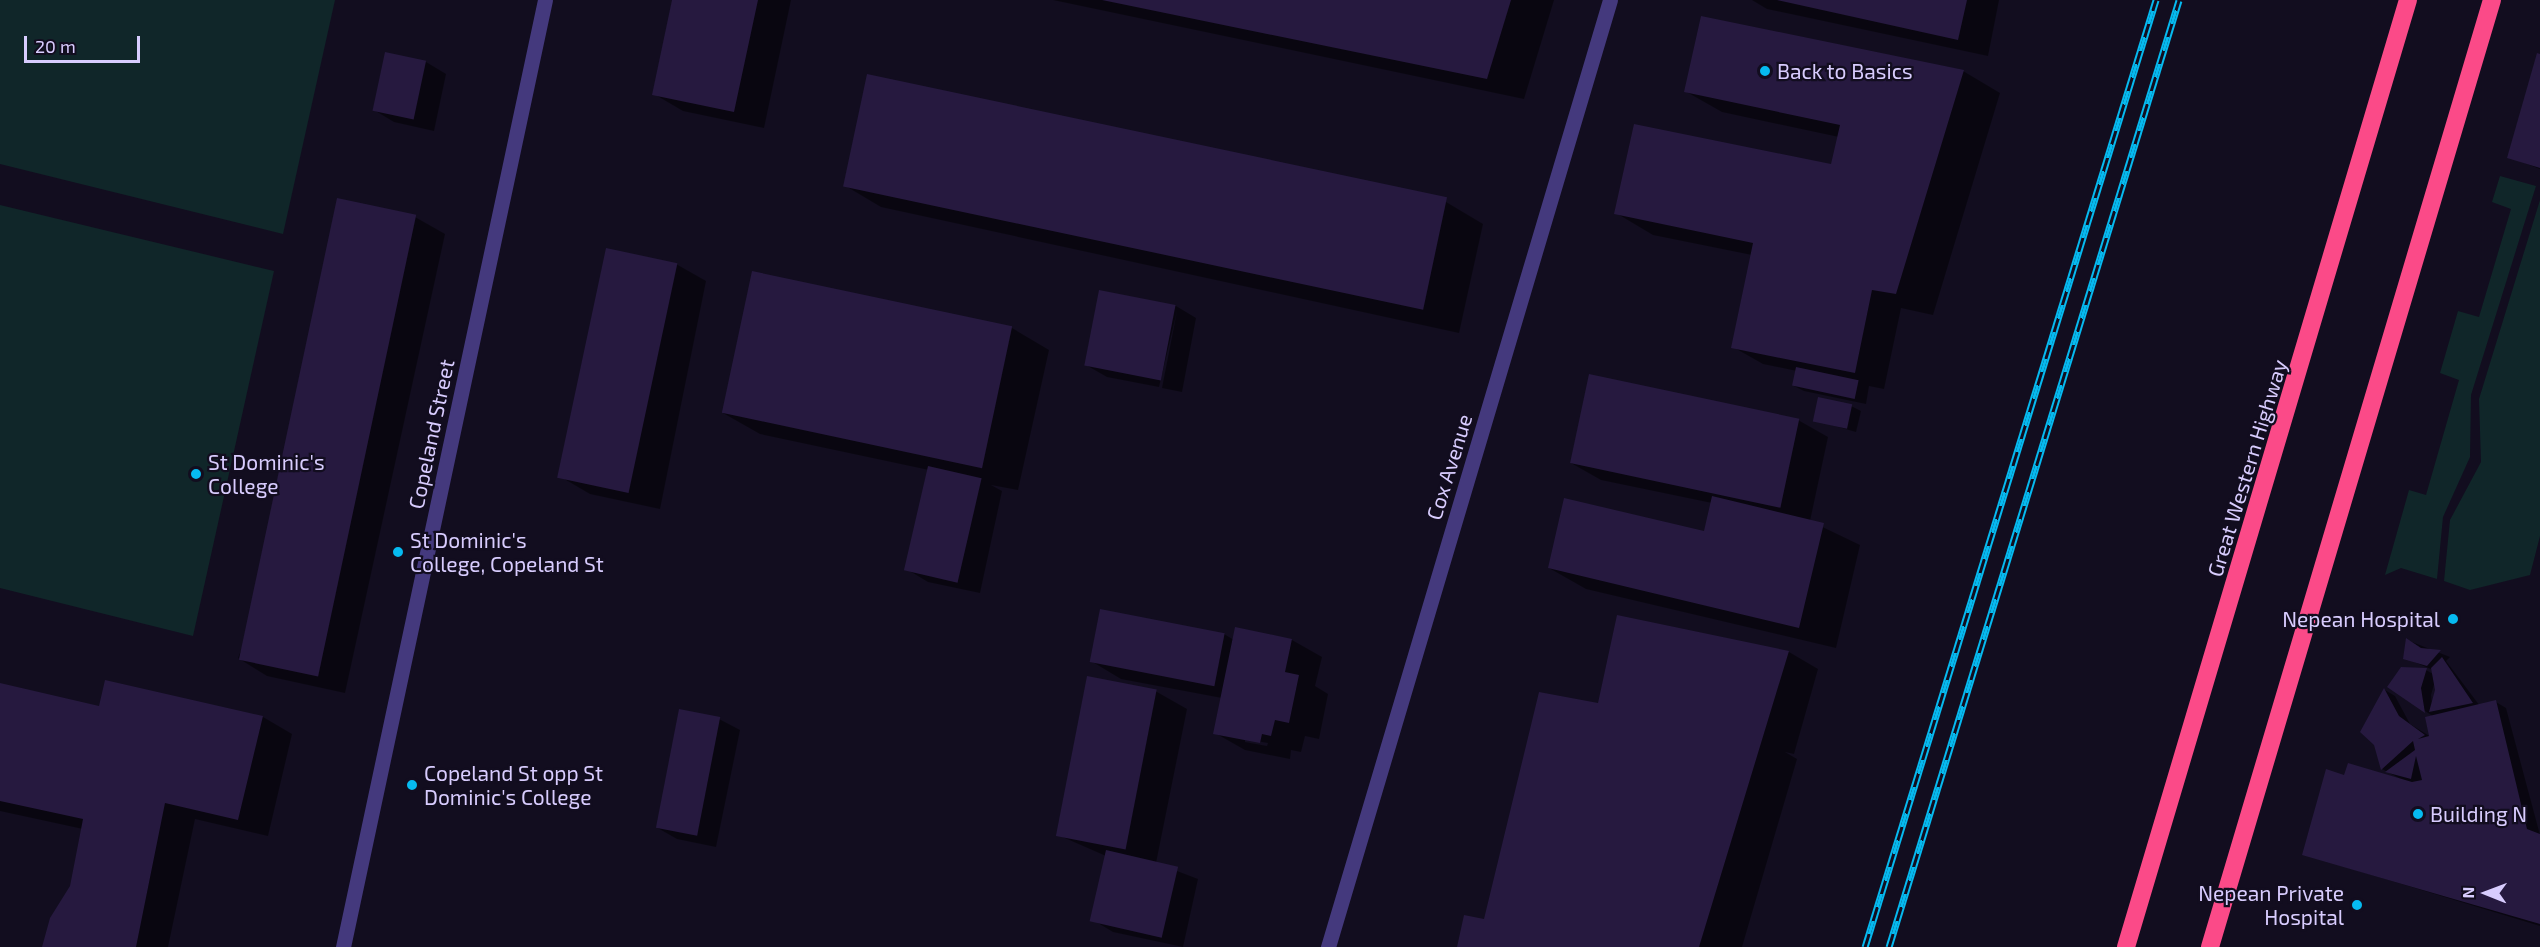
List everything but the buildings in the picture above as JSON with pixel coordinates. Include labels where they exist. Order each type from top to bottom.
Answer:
[{"type":"highway","name":"Great Western Highway","points":[[2126,947],[2408,0]]},
{"type":"highway","points":[[2210,947],[2492,0]]},
{"type":"street","name":"Copeland Street","points":[[343,947],[545,0]]},
{"type":"street","name":"Cox Avenue","points":[[1328,947],[1610,0]]},
{"type":"green space","points":[[0,0],[335,0],[283,234],[0,164]]},
{"type":"green space","points":[[2500,176],[2536,186],[2471,395],[2470,457],[2443,517],[2437,579],[2401,568],[2385,575],[2409,490],[2426,495],[2459,380],[2440,373],[2458,311],[2479,317],[2511,209],[2492,202]]},
{"type":"green space","points":[[2540,200],[2540,536],[2530,575],[2470,590],[2444,581],[2450,520],[2481,462],[2479,399]]},
{"type":"green space","points":[[0,205],[274,271],[193,636],[0,588]]},
{"type":"railway","points":[[1865,947],[2156,0]]},
{"type":"railway","points":[[1889,947],[2179,0]]},
{"type":"place","name":"Back to Basics","points":[[1765,71]]},
{"type":"place","name":"St Dominic's College","points":[[196,474]]},
{"type":"place","name":"St Dominic's College, Copeland St","points":[[398,552]]},
{"type":"place","name":"Nepean Hospital","points":[[2453,619]]},
{"type":"place","name":"Copeland St opp St Dominic's College","points":[[412,785]]},
{"type":"place","name":"Building N","points":[[2418,814]]},
{"type":"place","name":"Nepean Private Hospital","points":[[2357,905]]}]
